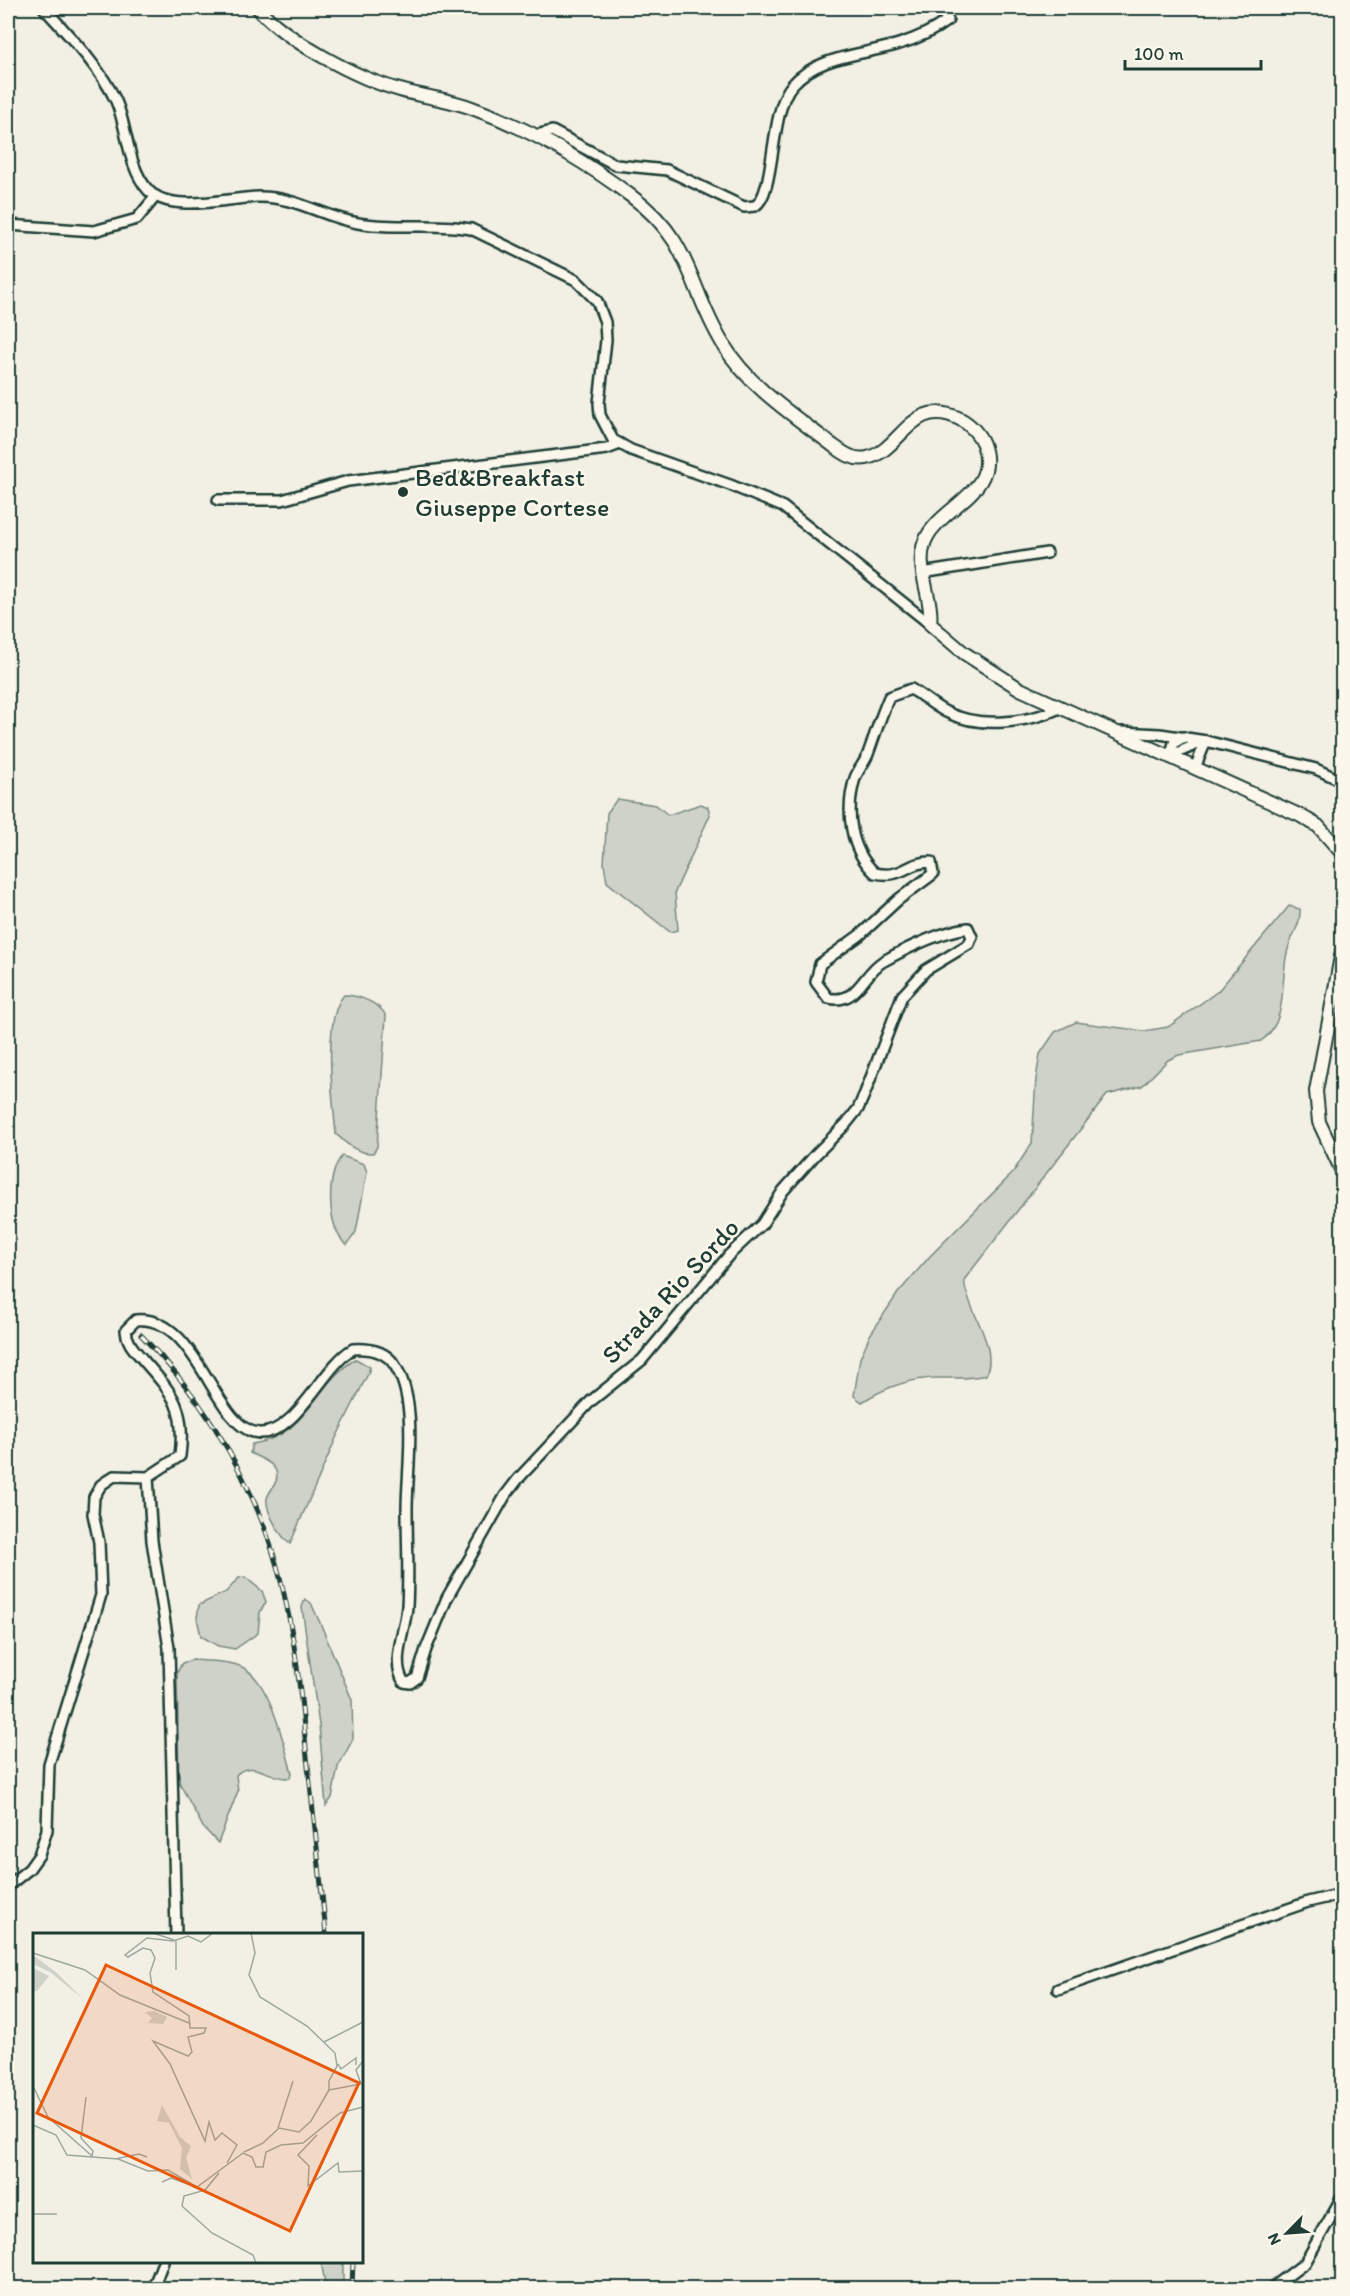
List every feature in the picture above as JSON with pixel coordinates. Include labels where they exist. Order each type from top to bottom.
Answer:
[{"type":"main road","points":[[258,8],[291,37],[365,77],[399,90],[471,108],[536,135],[630,194],[664,225],[685,256],[715,331],[735,361],[775,402],[839,450],[857,459],[877,454],[910,423],[923,416],[938,414],[952,416],[966,422],[976,432],[985,453],[984,475],[977,488],[939,521],[926,536],[922,551],[922,573],[932,613],[930,624],[992,673],[1060,708],[1301,816],[1318,826],[1342,854]]},
{"type":"main road","points":[[1342,951],[1317,1091],[1319,1122],[1342,1171]]},
{"type":"street","points":[[45,8],[101,77],[115,99],[135,167],[142,182],[156,196],[171,202],[189,203],[275,197],[292,200],[356,223],[400,227],[442,225],[463,228],[576,280],[597,301],[605,322],[600,415],[606,430],[620,444],[783,507],[930,624]]},
{"type":"street","points":[[536,135],[552,131],[616,165],[667,170],[744,207],[755,206],[764,194],[777,117],[792,84],[806,74],[848,55],[896,45],[940,27],[948,20],[939,8]]},
{"type":"street","points":[[8,225],[94,231],[136,219],[156,196]]},
{"type":"street","points":[[218,500],[282,500],[348,481],[607,449],[620,444]]},
{"type":"street","points":[[922,573],[1047,553]]},
{"type":"street","name":"Strada Rio Sordo","points":[[148,1477],[180,1456],[182,1416],[173,1396],[127,1342],[126,1330],[136,1320],[151,1318],[183,1343],[195,1356],[226,1407],[236,1419],[258,1433],[271,1431],[284,1423],[303,1404],[342,1355],[353,1349],[364,1348],[387,1357],[395,1365],[404,1387],[409,1434],[407,1608],[400,1647],[399,1676],[404,1682],[410,1683],[417,1678],[447,1598],[505,1496],[591,1401],[642,1360],[729,1255],[762,1224],[783,1191],[858,1109],[902,996],[932,966],[969,944],[972,937],[968,928],[915,946],[879,964],[856,993],[837,1000],[828,998],[816,982],[820,964],[860,935],[899,899],[933,874],[931,862],[915,864],[899,874],[875,873],[860,856],[854,844],[850,807],[855,777],[867,757],[889,697],[911,689],[946,712],[1004,722],[1028,721],[1060,708]]},
{"type":"street","points":[[1117,732],[1206,741],[1316,769],[1342,781]]},
{"type":"street","points":[[1170,756],[1174,743],[1184,737]]},
{"type":"street","points":[[1170,756],[1206,741]]},
{"type":"street","points":[[1195,768],[1206,741]]},
{"type":"street","points":[[8,1886],[29,1869],[39,1856],[47,1830],[49,1764],[100,1595],[99,1542],[93,1514],[94,1497],[101,1485],[114,1476],[148,1477],[152,1540],[169,1648],[176,1933]]},
{"type":"street","points":[[1058,1989],[1308,1902],[1342,1894]]},
{"type":"street","points":[[1272,2289],[1305,2264],[1342,2197]]},
{"type":"street","points":[[153,2289],[163,2263]]},
{"type":"shaded area","points":[[617,799],[656,805],[668,815],[701,804],[708,807],[710,815],[675,892],[678,930],[670,932],[607,882],[604,864],[607,813]]},
{"type":"shaded area","points":[[1289,906],[1300,909],[1300,915],[1285,960],[1280,1011],[1270,1032],[1261,1041],[1179,1055],[1168,1060],[1142,1086],[1107,1095],[964,1280],[966,1292],[986,1340],[989,1364],[986,1375],[911,1381],[881,1391],[862,1402],[854,1396],[860,1358],[870,1335],[898,1293],[931,1255],[1012,1174],[1032,1143],[1040,1054],[1055,1032],[1076,1022],[1144,1031],[1168,1027],[1218,991]]},
{"type":"shaded area","points":[[344,995],[356,996],[368,1001],[379,1007],[386,1016],[377,1147],[373,1153],[357,1150],[336,1134],[331,1082],[331,1041],[337,1006]]},
{"type":"shaded area","points":[[342,1156],[364,1164],[367,1172],[356,1232],[347,1245],[340,1238],[335,1227],[331,1201],[333,1175]]},
{"type":"shaded area","points":[[356,1359],[370,1367],[368,1374],[336,1438],[290,1544],[274,1523],[268,1510],[267,1498],[276,1481],[276,1470],[269,1463],[250,1453],[252,1444],[271,1439],[287,1430],[310,1408],[342,1369]]},
{"type":"shaded area","points":[[245,1577],[262,1591],[266,1602],[260,1612],[258,1633],[235,1649],[218,1646],[201,1636],[197,1618],[199,1605],[226,1592],[239,1578]]},
{"type":"shaded area","points":[[305,1599],[311,1603],[352,1700],[353,1739],[338,1767],[332,1798],[326,1806],[319,1725],[302,1607]]},
{"type":"shaded area","points":[[193,1660],[233,1664],[244,1668],[253,1676],[269,1700],[292,1773],[290,1778],[283,1778],[249,1769],[242,1770],[236,1775],[238,1791],[218,1843],[203,1827],[179,1782],[177,1673],[182,1663]]},
{"type":"shaded area","points":[[321,2263],[343,2263],[343,2288],[326,2288]]},
{"type":"railway","points":[[141,1335],[179,1378],[213,1425],[242,1476],[274,1556],[288,1610],[297,1665],[326,1933]]},
{"type":"railway","points":[[352,2288],[353,2263]]},
{"type":"place","name":"Bed&Breakfast Giuseppe Cortese","points":[[403,492]]}]
